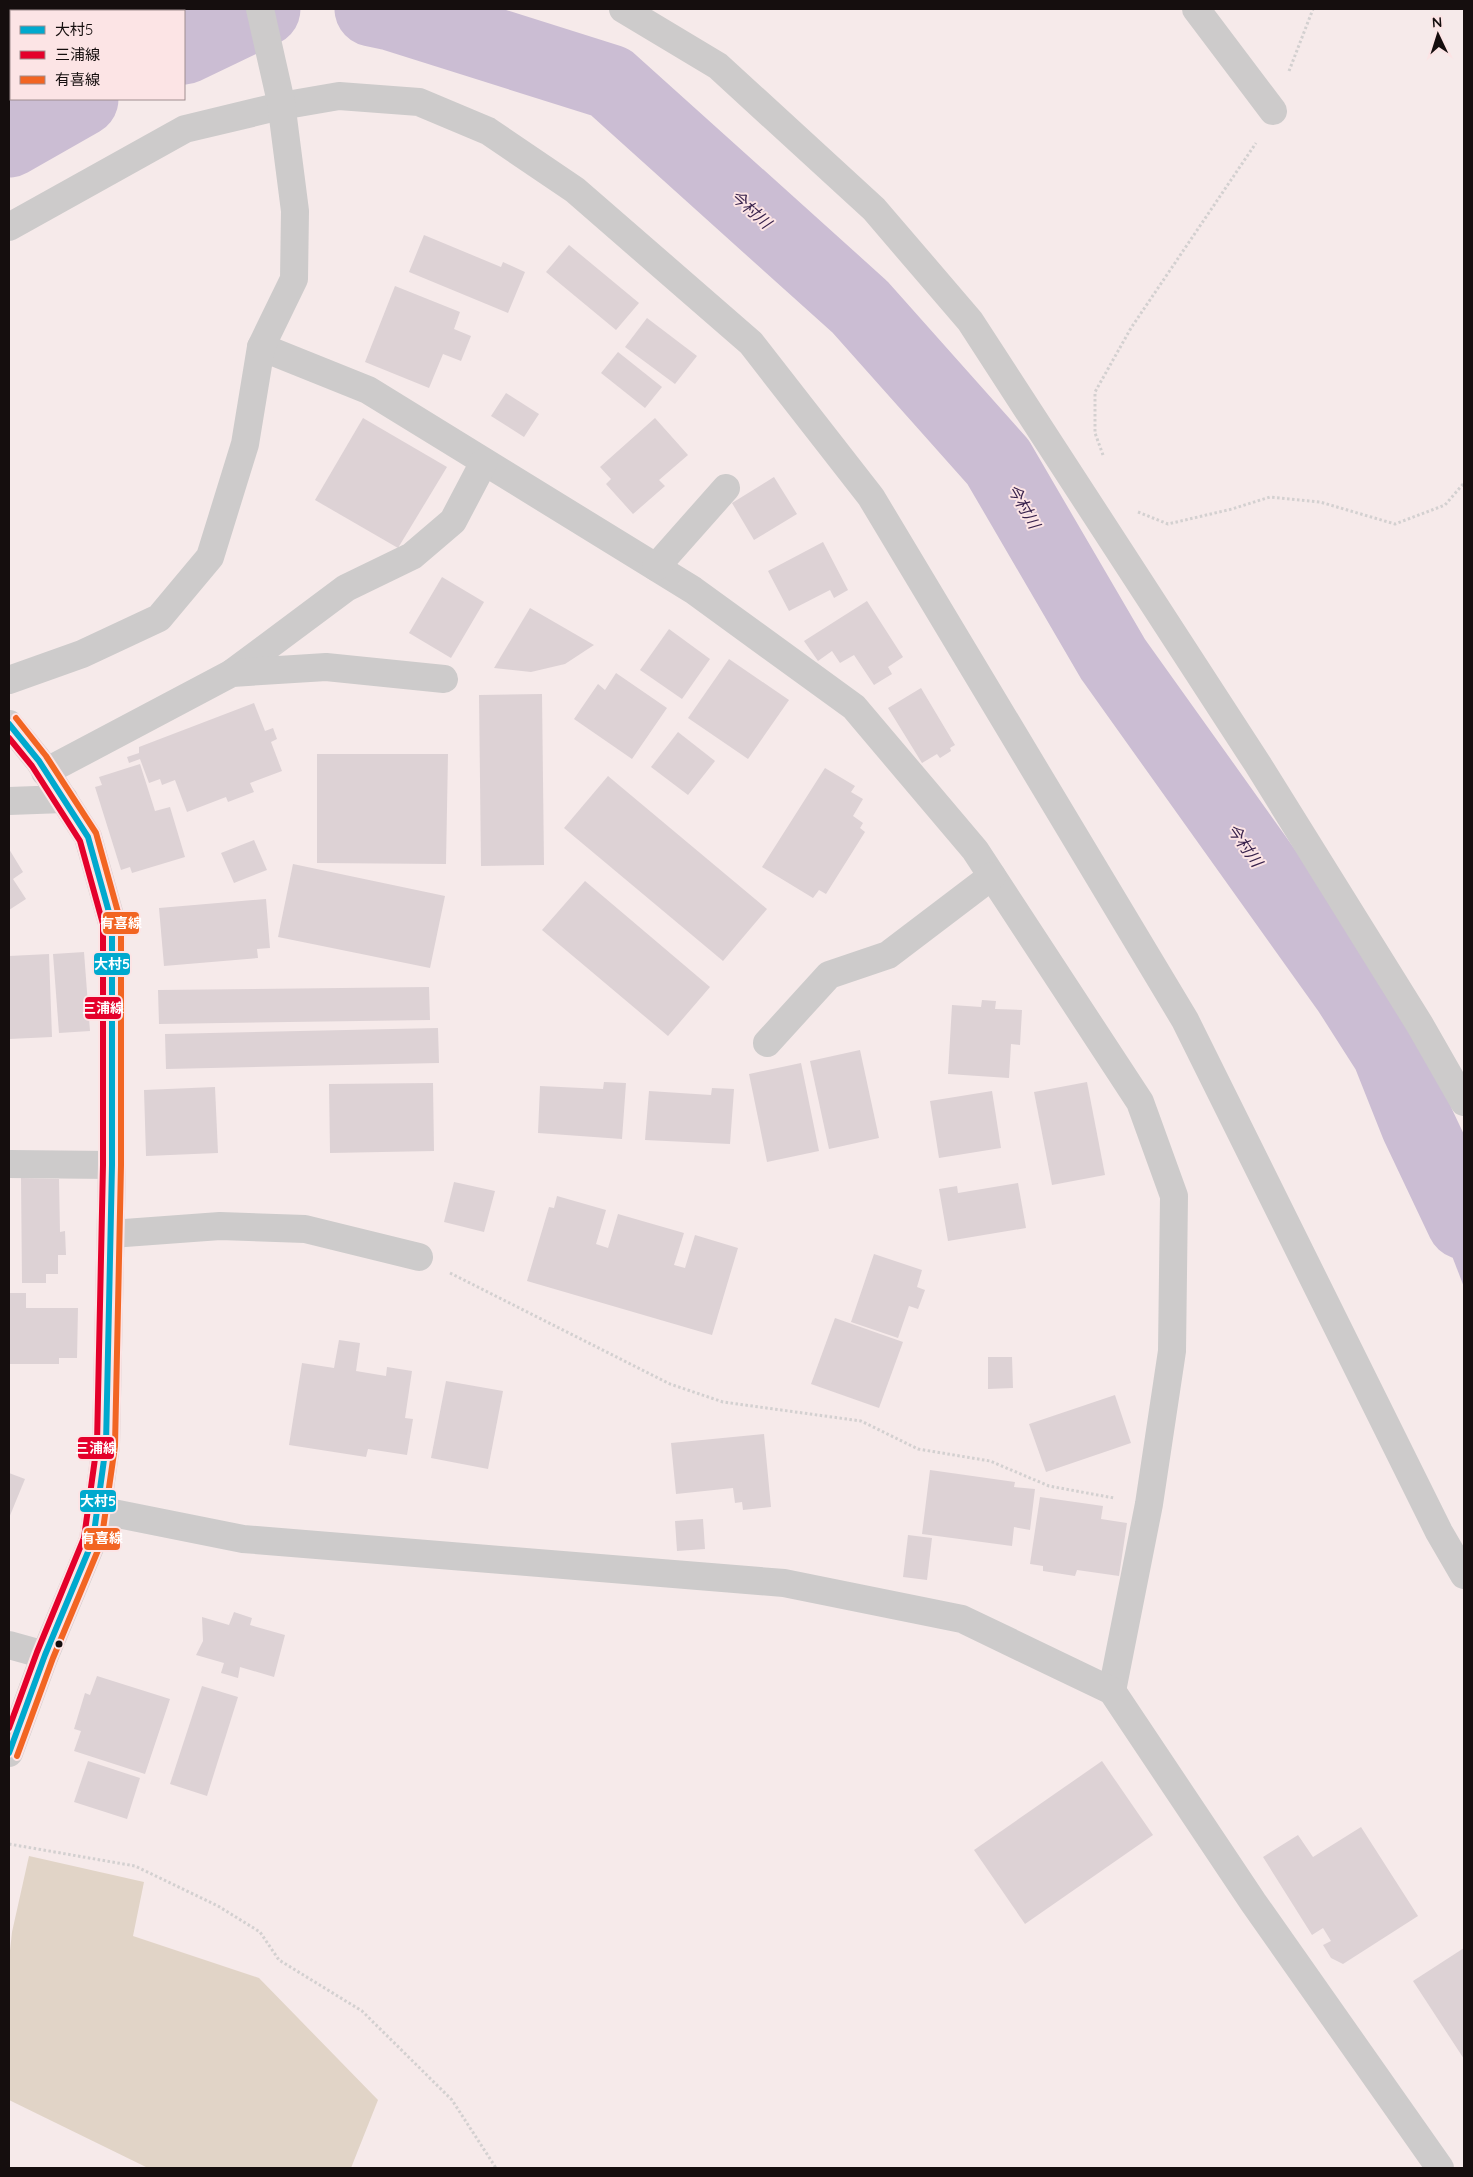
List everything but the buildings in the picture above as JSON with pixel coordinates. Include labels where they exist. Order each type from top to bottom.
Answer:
[{"type":"street","points":[[9,680],[82,654],[159,618],[210,557],[244,444],[261,347],[294,279],[295,211],[281,104],[260,9]]},
{"type":"street","points":[[623,9],[718,66],[874,210],[970,321],[1257,763],[1420,1025],[1464,1102]]},
{"type":"street","points":[[1196,9],[1273,111]]},
{"type":"street","points":[[9,227],[185,129],[281,104],[339,96],[419,102],[488,131],[576,190],[751,343],[872,497],[1185,1020],[1439,1532],[1464,1575]]},
{"type":"street","points":[[261,347],[368,390],[693,590],[854,707],[975,850],[1140,1102],[1174,1196],[1172,1351],[1149,1504],[1112,1691]]},
{"type":"street","points":[[42,767],[232,673],[346,588],[412,556],[452,521],[484,462]]},
{"type":"street","points":[[656,567],[726,488]]},
{"type":"street","points":[[232,673],[326,666],[444,678]]},
{"type":"street","points":[[9,1753],[45,1655],[93,1540],[106,1445],[112,1165],[112,923],[88,837],[42,767],[11,726]]},
{"type":"street","points":[[9,801],[64,799]]},
{"type":"street","points":[[767,1043],[830,975],[888,955],[992,876]]},
{"type":"street","points":[[9,1164],[112,1165]]},
{"type":"street","points":[[111,1234],[220,1226],[305,1229],[419,1257]]},
{"type":"street","points":[[98,1510],[243,1538],[784,1583],[962,1619],[1112,1691],[1253,1902],[1440,2168]]},
{"type":"street","points":[[9,1645],[45,1655]]},
{"type":"path","points":[[1104,458],[1096,433],[1095,392],[1131,328],[1265,130],[1313,9]]},
{"type":"path","points":[[1132,510],[1168,524],[1232,509],[1270,497],[1320,502],[1395,524],[1445,504],[1464,483]]},
{"type":"path","points":[[419,1257],[670,1384],[723,1402],[861,1421],[918,1449],[990,1461],[1049,1486],[1149,1504]]},
{"type":"path","points":[[9,1844],[135,1866],[218,1906],[260,1932],[279,1960],[362,2011],[452,2100],[496,2168]]},
{"type":"shaded area","points":[[1349,989],[1464,1163],[1464,1287]]},
{"type":"shaded area","points":[[29,1856],[144,1882],[133,1936],[259,1978],[378,2100],[351,2168],[148,2168],[9,2100],[9,1960],[12,1932]]},
{"type":"waterway","name":"今村川","points":[[185,47],[263,9]]},
{"type":"waterway","name":"今村川","points":[[372,9],[391,13],[610,82],[860,307],[998,462],[1113,659],[1350,991],[1389,1052],[1418,1125],[1464,1222]]},
{"type":"waterway","name":"今村川","points":[[9,140],[79,100]]},
{"type":"transit line","name":"有喜線","points":[[16,718],[46,756],[96,833],[121,923],[121,1165],[115,1446],[101,1543],[53,1658],[17,1756]]},
{"type":"transit line","name":"大村5","points":[[9,724],[39,761],[88,837],[112,923],[112,1165],[106,1445],[93,1540],[45,1655],[9,1753]]},
{"type":"transit line","name":"三浦線","points":[[9,738],[32,766],[80,841],[103,924],[103,1165],[97,1444],[84,1538],[37,1652],[9,1728]]}]
